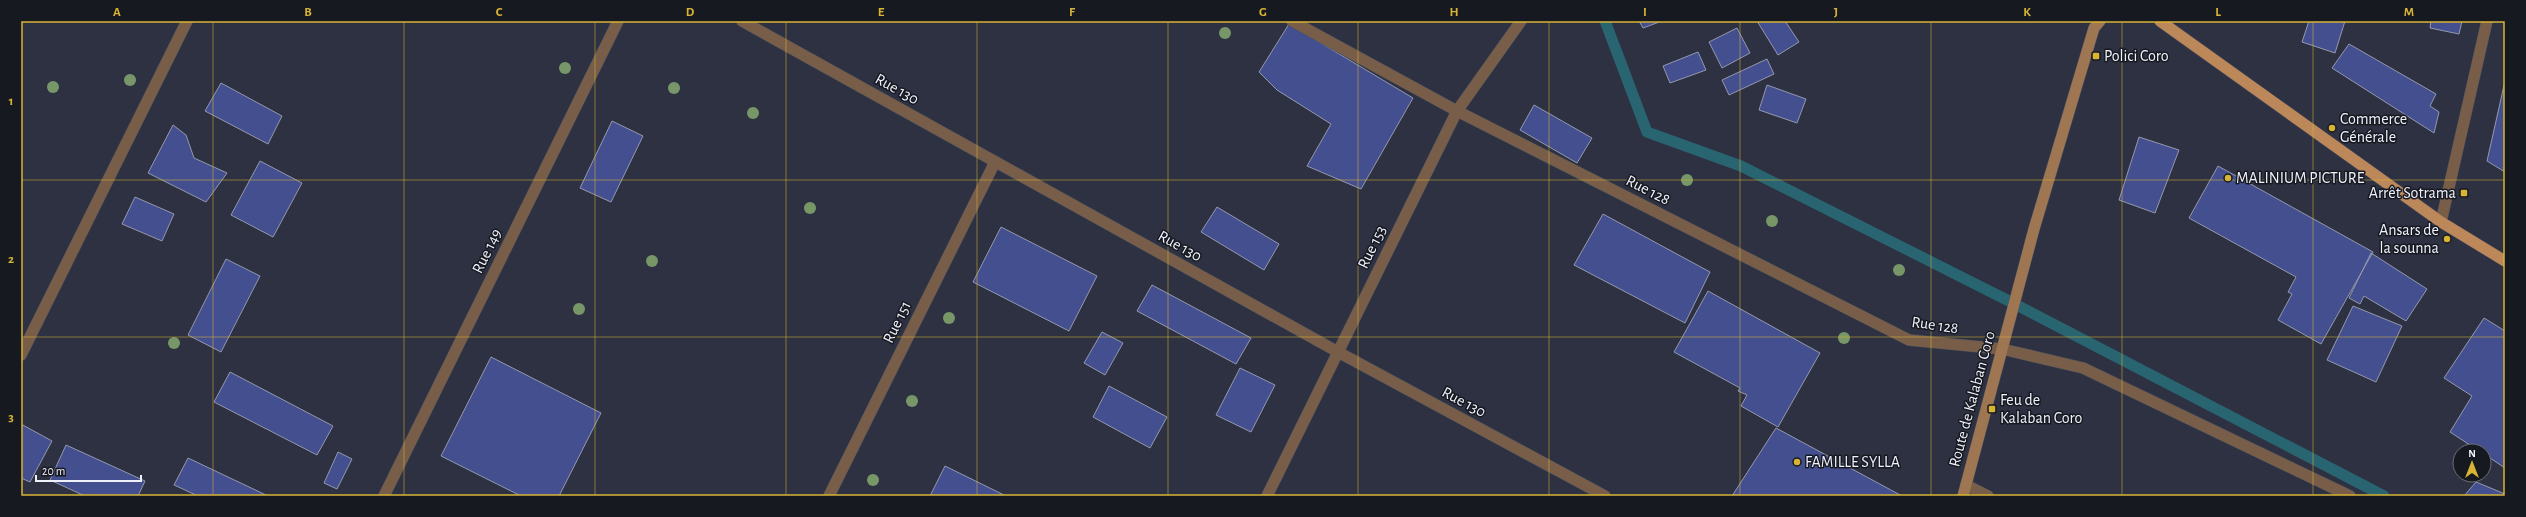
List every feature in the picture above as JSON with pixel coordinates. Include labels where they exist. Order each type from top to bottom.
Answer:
[{"type":"main road","points":[[2160,21],[2441,222],[2505,261]]},
{"type":"main road","name":"Route de Kalaban Coro","points":[[1963,496],[2034,229],[2096,23]]},
{"type":"street","points":[[21,355],[187,21]]},
{"type":"street","name":"Rue 149","points":[[384,496],[618,21]]},
{"type":"street","name":"Rue 130","points":[[742,21],[1338,352],[1605,496]]},
{"type":"street","name":"Rue 128","points":[[1292,21],[1457,111],[1909,340],[2002,349],[2083,368],[2350,496]]},
{"type":"street","name":"Rue 153","points":[[1267,496],[1457,111],[1521,21]]},
{"type":"street","points":[[2441,222],[2487,21]]},
{"type":"street","name":"Rue 151","points":[[828,496],[995,162]]},
{"type":"street","points":[[1966,485],[1988,496]]},
{"type":"building","points":[[1639,21],[1662,21],[1643,28]]},
{"type":"building","points":[[1757,21],[1785,21],[1799,42],[1778,55]]},
{"type":"building","points":[[2309,21],[2345,21],[2335,53],[2302,42]]},
{"type":"building","points":[[2431,21],[2462,21],[2459,34],[2430,28]]},
{"type":"building","points":[[1289,24],[1413,98],[1361,189],[1307,166],[1331,124],[1277,90],[1259,72]]},
{"type":"building","points":[[1737,28],[1750,53],[1722,68],[1709,42]]},
{"type":"building","points":[[2349,44],[2436,94],[2430,106],[2439,112],[2434,133],[2332,68]]},
{"type":"building","points":[[1698,52],[1706,70],[1670,83],[1663,66]]},
{"type":"building","points":[[1767,59],[1774,74],[1729,95],[1722,80]]},
{"type":"building","points":[[2505,81],[2505,172],[2487,161]]},
{"type":"building","points":[[221,83],[282,116],[268,144],[205,111]]},
{"type":"building","points":[[1767,85],[1806,99],[1797,123],[1759,110]]},
{"type":"building","points":[[1534,105],[1592,138],[1577,163],[1520,130]]},
{"type":"building","points":[[612,121],[643,136],[611,202],[580,188]]},
{"type":"building","points":[[173,125],[186,135],[194,158],[227,173],[206,202],[148,173]]},
{"type":"building","points":[[2139,137],[2179,150],[2155,213],[2119,200]]},
{"type":"building","points":[[260,161],[302,183],[273,237],[231,215]]},
{"type":"building","points":[[2218,166],[2373,252],[2321,344],[2278,320],[2292,294],[2288,292],[2296,277],[2189,218]]},
{"type":"building","points":[[135,197],[174,214],[162,241],[122,224]]},
{"type":"building","points":[[1217,207],[1279,244],[1264,270],[1201,232]]},
{"type":"building","points":[[1603,214],[1710,272],[1685,323],[1574,265]]},
{"type":"building","points":[[1001,227],[1097,276],[1069,331],[973,282]]},
{"type":"building","points":[[2371,253],[2427,289],[2406,321],[2364,296],[2360,304],[2349,298]]},
{"type":"building","points":[[226,259],[260,276],[221,352],[188,335]]},
{"type":"building","points":[[1152,285],[1251,338],[1236,364],[1137,311]]},
{"type":"building","points":[[1708,291],[1820,353],[1778,427],[1741,406],[1747,395],[1738,391],[1740,388],[1674,352]]},
{"type":"building","points":[[2353,306],[2402,326],[2376,382],[2327,360]]},
{"type":"building","points":[[2484,318],[2505,331],[2505,468],[2492,459],[2492,443],[2467,443],[2450,432],[2472,396],[2444,378]]},
{"type":"building","points":[[1102,332],[1123,343],[1105,375],[1084,363]]},
{"type":"building","points":[[491,357],[601,413],[559,496],[521,496],[441,456]]},
{"type":"building","points":[[1240,368],[1275,385],[1251,432],[1216,415]]},
{"type":"building","points":[[230,372],[333,426],[317,455],[214,402]]},
{"type":"building","points":[[1109,386],[1167,417],[1150,448],[1093,417]]},
{"type":"building","points":[[21,424],[52,441],[30,482],[21,478]]},
{"type":"building","name":"FAMILLE SYLLA","points":[[1776,428],[1902,496],[1732,496]]},
{"type":"building","points":[[66,445],[145,481],[138,496],[85,496],[50,480]]},
{"type":"building","points":[[338,452],[352,459],[337,489],[324,483]]},
{"type":"building","points":[[188,458],[268,496],[198,496],[174,485]]},
{"type":"building","points":[[945,466],[1006,496],[930,496]]},
{"type":"building","points":[[2475,483],[2505,494],[2505,496],[2464,496]]},
{"type":"waterway","points":[[1605,21],[1647,132],[1741,166],[2009,301],[2384,496]]},
{"type":"place","name":"Polici Coro","points":[[2096,56]]},
{"type":"place","name":"Commerce Générale","points":[[2332,128]]},
{"type":"place","name":"MALINIUM PICTURE","points":[[2228,178]]},
{"type":"place","name":"Arrêt Sotrama","points":[[2464,193]]},
{"type":"place","name":"Ansars de la sounna","points":[[2447,239]]},
{"type":"place","name":"Feu de Kalaban Coro","points":[[1992,409]]},
{"type":"place","name":"FAMILLE SYLLA","points":[[1797,462]]}]
